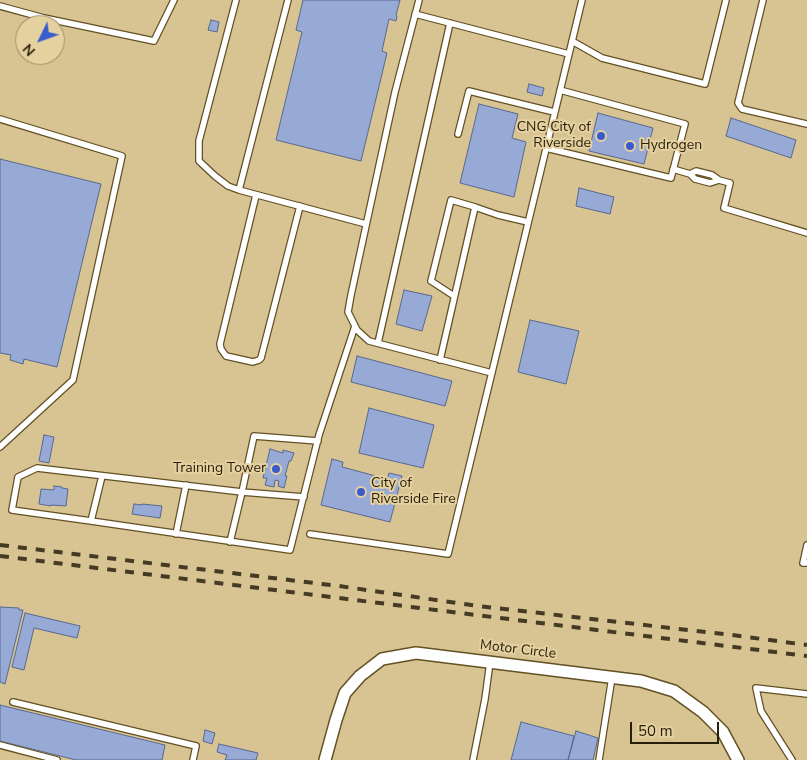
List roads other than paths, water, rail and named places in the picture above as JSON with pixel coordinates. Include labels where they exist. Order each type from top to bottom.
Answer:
[{"type":"street","name":"Motor Circle","points":[[325,760],[344,693],[360,676],[382,659],[416,653],[641,681],[674,691],[703,712],[722,732],[738,760]]},
{"type":"lane","points":[[0,6],[44,18],[154,41],[174,0]]},
{"type":"lane","points":[[236,0],[199,141],[200,161],[228,186],[366,224]]},
{"type":"lane","points":[[239,190],[288,0]]},
{"type":"lane","points":[[418,0],[395,92],[348,312],[357,330],[369,341],[492,374]]},
{"type":"lane","points":[[310,534],[448,554],[582,0]]},
{"type":"lane","points":[[572,41],[602,58],[704,84],[726,0]]},
{"type":"lane","points":[[763,0],[738,103],[742,109],[807,124]]},
{"type":"lane","points":[[414,14],[569,54]]},
{"type":"lane","points":[[378,343],[450,23]]},
{"type":"lane","points":[[546,148],[671,178],[685,124],[560,90]]},
{"type":"lane","points":[[458,134],[470,91],[554,112]]},
{"type":"lane","points":[[0,119],[122,156],[74,380],[0,447]]},
{"type":"lane","points":[[673,169],[690,174],[696,171],[712,175],[719,180],[730,183],[724,208],[807,233]]},
{"type":"lane","points":[[256,195],[220,344],[226,356],[253,362],[261,358],[300,206]]},
{"type":"lane","points":[[454,296],[431,281],[451,200],[498,215],[528,222]]},
{"type":"lane","points":[[440,360],[475,207]]},
{"type":"lane","points":[[304,497],[186,486],[37,468],[18,477],[12,510],[290,550],[304,497],[318,441],[355,326]]},
{"type":"lane","points":[[230,542],[254,436],[318,441]]},
{"type":"lane","points":[[91,521],[102,476]]},
{"type":"lane","points":[[176,534],[186,486]]},
{"type":"lane","points":[[807,545],[803,563],[807,564]]},
{"type":"lane","points":[[473,760],[490,662]]},
{"type":"lane","points":[[599,760],[612,677]]},
{"type":"lane","points":[[792,760],[761,711],[756,688],[807,694]]},
{"type":"lane","points":[[13,702],[196,746],[193,760]]},
{"type":"lane","points":[[0,746],[57,760]]},
{"type":"railway","points":[[0,545],[339,586],[478,606],[807,645]]},
{"type":"railway","points":[[0,556],[807,656]]},
{"type":"place","name":"CNG City of Riverside","points":[[601,136]]},
{"type":"place","name":"Hydrogen","points":[[630,146]]},
{"type":"place","name":"Training Tower","points":[[276,469]]},
{"type":"place","name":"City of Riverside Fire","points":[[361,492]]}]
